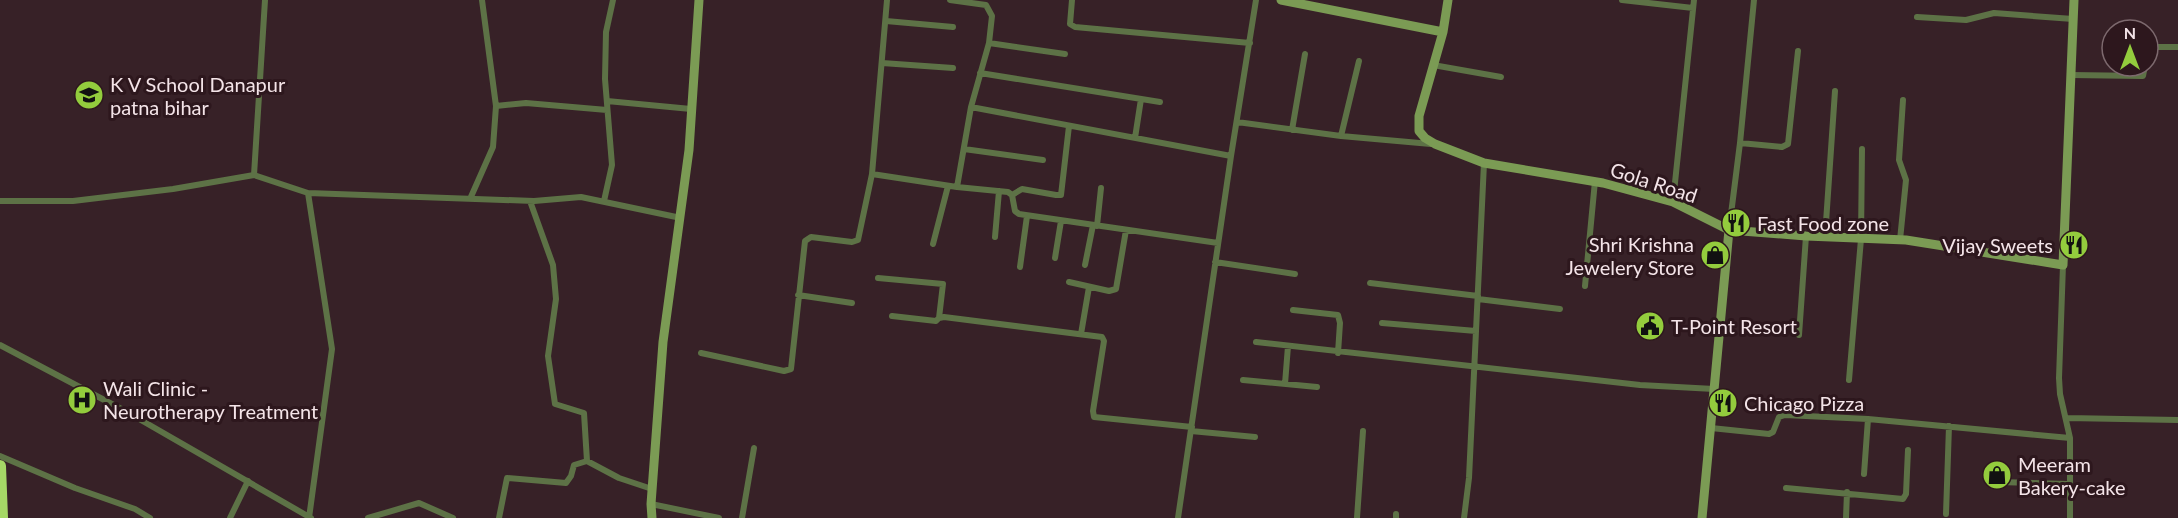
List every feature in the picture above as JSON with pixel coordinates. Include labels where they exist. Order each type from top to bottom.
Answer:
[{"type":"highway","points":[[0,466],[2,518]]},
{"type":"street","points":[[254,175],[265,0]]},
{"type":"street","points":[[470,199],[493,147],[496,106],[482,0]]},
{"type":"street","points":[[604,201],[612,165],[605,79],[606,32],[613,0]]},
{"type":"street","points":[[652,518],[651,504],[663,342],[681,218],[692,109],[699,0]]},
{"type":"street","points":[[701,353],[784,371],[789,370],[792,366],[805,241],[812,237],[857,241],[872,174],[887,0]]},
{"type":"street","points":[[950,0],[983,2],[992,16],[989,43],[971,107],[957,187]]},
{"type":"street","points":[[1072,0],[1070,24],[1072,27],[1250,42]]},
{"type":"street","points":[[1178,518],[1256,0]]},
{"type":"street","points":[[1281,0],[1443,32]]},
{"type":"street","points":[[1435,144],[1419,131],[1418,123],[1443,32],[1448,0]]},
{"type":"street","points":[[1622,0],[1693,8]]},
{"type":"street","points":[[1673,202],[1694,0]]},
{"type":"street","points":[[1702,518],[1729,230],[1754,0]]},
{"type":"street","points":[[2070,518],[2070,438],[2059,386],[2074,0]]},
{"type":"street","points":[[1917,17],[1966,20],[1994,13],[2073,19]]},
{"type":"street","points":[[886,21],[952,27]]},
{"type":"street","points":[[989,43],[1065,54]]},
{"type":"street","points":[[2160,47],[2177,48]]},
{"type":"street","points":[[1740,143],[1782,147],[1788,144],[1798,51]]},
{"type":"street","points":[[1292,129],[1305,54]]},
{"type":"street","points":[[1341,136],[1359,61]]},
{"type":"street","points":[[882,63],[953,68]]},
{"type":"street","points":[[1433,65],[1501,77]]},
{"type":"street","points":[[980,73],[1160,102]]},
{"type":"street","points":[[2071,75],[2100,75]]},
{"type":"street","points":[[1825,237],[1835,91]]},
{"type":"street","points":[[1135,138],[1141,99]]},
{"type":"street","points":[[1900,240],[1905,180],[1899,160],[1903,100]]},
{"type":"street","points":[[607,101],[692,109]]},
{"type":"street","points":[[496,106],[526,103],[607,110]]},
{"type":"street","points":[[971,107],[1231,156]]},
{"type":"street","points":[[1238,122],[1341,136],[1435,144]]},
{"type":"street","points":[[872,174],[948,186],[999,191],[1012,195],[1022,189],[1061,195],[1069,126]]},
{"type":"street","name":"Gola Road","points":[[1435,144],[1484,163],[1595,181],[1673,202],[1729,230]]},
{"type":"street","points":[[964,149],[1043,160]]},
{"type":"street","points":[[1849,380],[1861,239],[1862,149]]},
{"type":"street","points":[[1464,518],[1469,478],[1484,163]]},
{"type":"street","points":[[0,201],[73,201],[173,189],[254,175],[308,193],[530,201],[581,197],[681,218]]},
{"type":"street","points":[[1585,286],[1595,181]]},
{"type":"street","points":[[933,244],[948,186]]},
{"type":"street","points":[[1085,265],[1101,188]]},
{"type":"street","points":[[995,237],[999,191]]},
{"type":"street","points":[[0,345],[127,412],[310,517],[332,349],[308,193]]},
{"type":"street","points":[[1012,195],[1016,212],[1027,216],[1218,243]]},
{"type":"street","points":[[530,201],[553,265],[556,298],[548,356],[555,404],[584,413],[587,461]]},
{"type":"street","points":[[1020,267],[1027,216]]},
{"type":"street","points":[[1055,258],[1061,221]]},
{"type":"street","points":[[1069,282],[1112,291],[1117,288],[1126,230]]},
{"type":"street","points":[[1729,230],[1900,240],[2063,265]]},
{"type":"street","points":[[1799,335],[1806,236]]},
{"type":"street","points":[[1215,262],[1295,274]]},
{"type":"street","points":[[878,278],[943,284],[939,318]]},
{"type":"street","points":[[1370,283],[1560,309]]},
{"type":"street","points":[[1081,334],[1089,287]]},
{"type":"street","points":[[798,295],[852,303]]},
{"type":"street","points":[[1293,310],[1338,315],[1340,323],[1338,353]]},
{"type":"street","points":[[892,316],[936,321],[939,318],[1100,336],[1104,339],[1094,417],[1255,437]]},
{"type":"street","points":[[1382,323],[1476,331]]},
{"type":"street","points":[[1256,342],[1338,353],[1640,385],[1714,389]]},
{"type":"street","points":[[1285,384],[1288,346]]},
{"type":"street","points":[[1243,380],[1317,387]]},
{"type":"street","points":[[1711,428],[1769,434],[1773,432],[1778,418],[1782,416],[1868,419],[2070,438]]},
{"type":"street","points":[[2067,418],[2178,420]]},
{"type":"street","points":[[1864,474],[1868,419]]},
{"type":"street","points":[[1946,514],[1949,426]]},
{"type":"street","points":[[1357,518],[1363,431]]},
{"type":"street","points":[[742,518],[754,448]]},
{"type":"street","points":[[1786,488],[1903,499],[1906,494],[1908,450]]},
{"type":"street","points":[[0,456],[150,518]]},
{"type":"street","points":[[499,518],[507,478],[566,483],[574,465],[587,461],[619,478],[652,489]]},
{"type":"street","points":[[230,518],[248,481]]},
{"type":"street","points":[[2000,482],[2069,484]]},
{"type":"street","points":[[1846,518],[1847,492]]},
{"type":"street","points":[[368,518],[419,503],[453,518]]},
{"type":"street","points":[[651,504],[719,518]]},
{"type":"place","name":"K V School Danapur patna bihar","points":[[89,95]]},
{"type":"place","name":"Fast Food zone","points":[[1736,223]]},
{"type":"place","name":"Vijay Sweets","points":[[2074,245]]},
{"type":"place","name":"Shri Krishna Jewelery Store","points":[[1715,255]]},
{"type":"place","name":"T-Point Resort","points":[[1650,326]]},
{"type":"place","name":"Wali Clinic - Neurotherapy Treatment","points":[[82,400]]},
{"type":"place","name":"Chicago Pizza","points":[[1723,403]]},
{"type":"place","name":"Meeram Bakery-cake","points":[[1997,475]]}]
